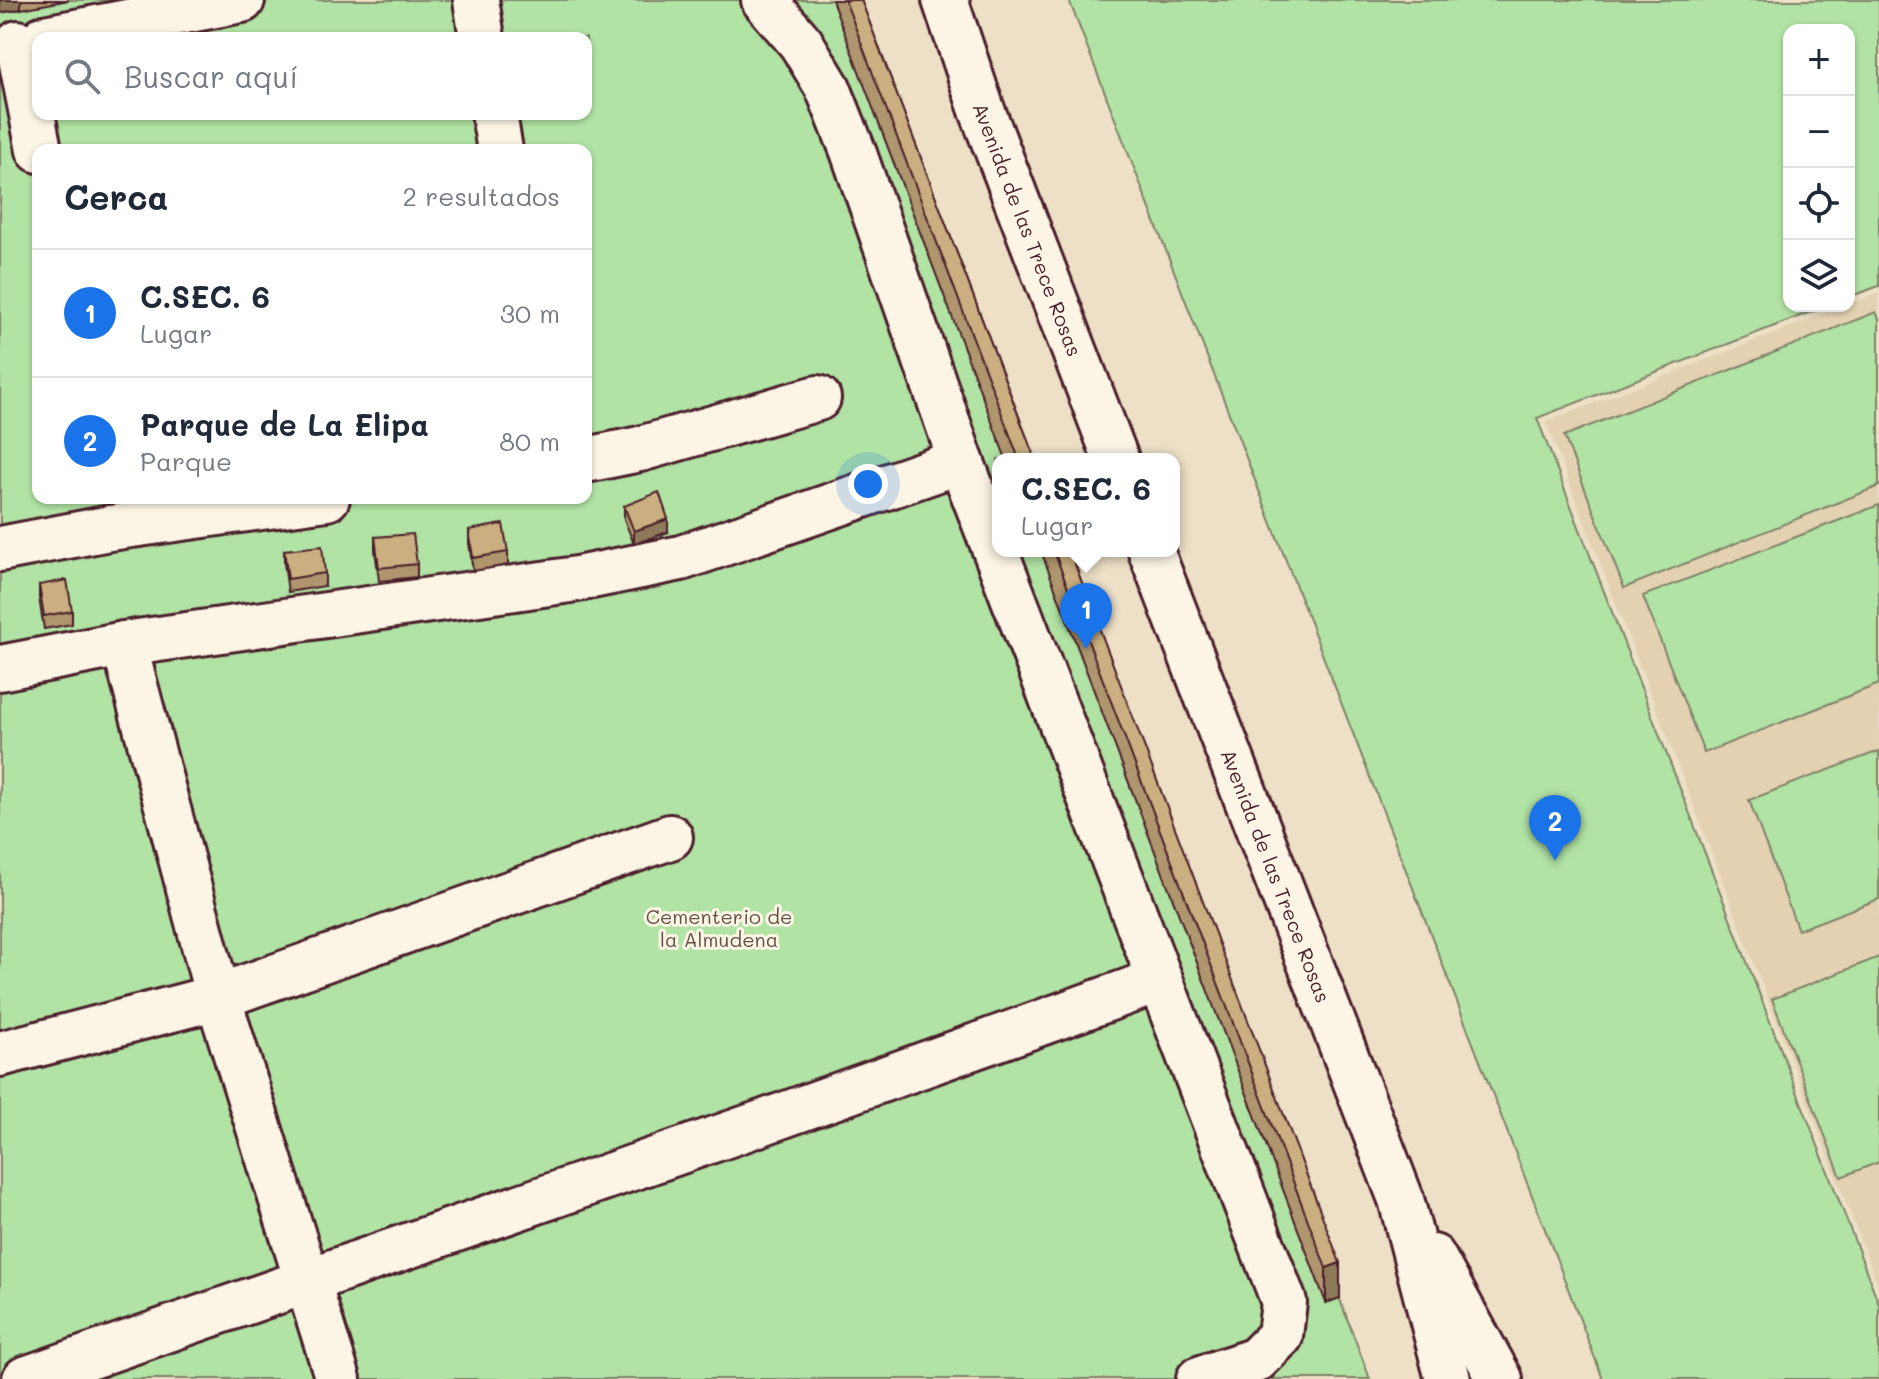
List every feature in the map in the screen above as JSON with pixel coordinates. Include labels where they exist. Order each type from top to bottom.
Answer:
[{"type":"street","points":[[77,32],[242,0]]},
{"type":"street","points":[[476,0],[481,32]]},
{"type":"street","points":[[764,0],[801,43],[828,88],[992,542]]},
{"type":"street","name":"Avenida de las Trece Rosas","points":[[945,0],[982,110],[1114,453]]},
{"type":"street","points":[[25,42],[32,96]]},
{"type":"street","points":[[35,120],[38,144]]},
{"type":"street","points":[[495,120],[499,144]]},
{"type":"street","points":[[592,459],[640,449],[818,398]]},
{"type":"street","points":[[0,668],[124,644],[577,579],[681,558],[961,461]]},
{"type":"street","points":[[0,549],[107,513],[239,504]]},
{"type":"street","points":[[998,557],[1284,1302],[1280,1336],[1256,1360],[1199,1379]]},
{"type":"street","name":"Avenida de las Trece Rosas","points":[[1153,557],[1401,1199],[1448,1379]]},
{"type":"street","points":[[124,644],[218,997],[338,1379]]},
{"type":"street","points":[[0,1054],[218,997],[670,837]]},
{"type":"street","points":[[25,1379],[1160,980]]},
{"type":"street","name":"Avenida de las Trece Rosas","points":[[1401,1199],[1500,1379]]},
{"type":"shaded area","points":[[1879,293],[1879,1288],[1546,422],[1830,312],[1855,312],[1855,302]]},
{"type":"green space","name":"Cementerio de la Almudena","points":[[0,0],[848,0],[1020,453],[992,453],[992,557],[1059,557],[1370,1379],[0,1379]]},
{"type":"green space","points":[[1069,0],[1879,0],[1879,286],[1855,295],[1855,24],[1783,24],[1783,312],[1811,312],[1537,418],[1879,1304],[1879,1379],[1603,1379]]},
{"type":"green space","points":[[1876,312],[1879,319],[1879,486],[1624,588],[1564,436]]},
{"type":"green space","points":[[1879,505],[1879,684],[1704,753],[1643,596]]},
{"type":"green space","points":[[1879,751],[1879,899],[1798,930],[1749,800]]},
{"type":"green space","points":[[1879,957],[1879,1162],[1841,1177],[1772,999]]},
{"type":"building","points":[[845,0],[861,0],[1033,453],[1017,453]]},
{"type":"building","points":[[659,492],[668,519],[634,531],[624,506]]},
{"type":"building","points":[[503,524],[508,552],[473,558],[469,530]]},
{"type":"building","points":[[413,534],[417,564],[379,568],[375,537]]},
{"type":"building","points":[[322,546],[325,573],[288,579],[284,550]]},
{"type":"building","points":[[1056,557],[1072,557],[1340,1263],[1326,1268]]},
{"type":"building","points":[[67,580],[72,611],[44,616],[39,585]]},
{"type":"place","name":"C.SEC. 6","points":[[1086,649]]},
{"type":"place","name":"Parque de La Elipa","points":[[1555,861]]}]
